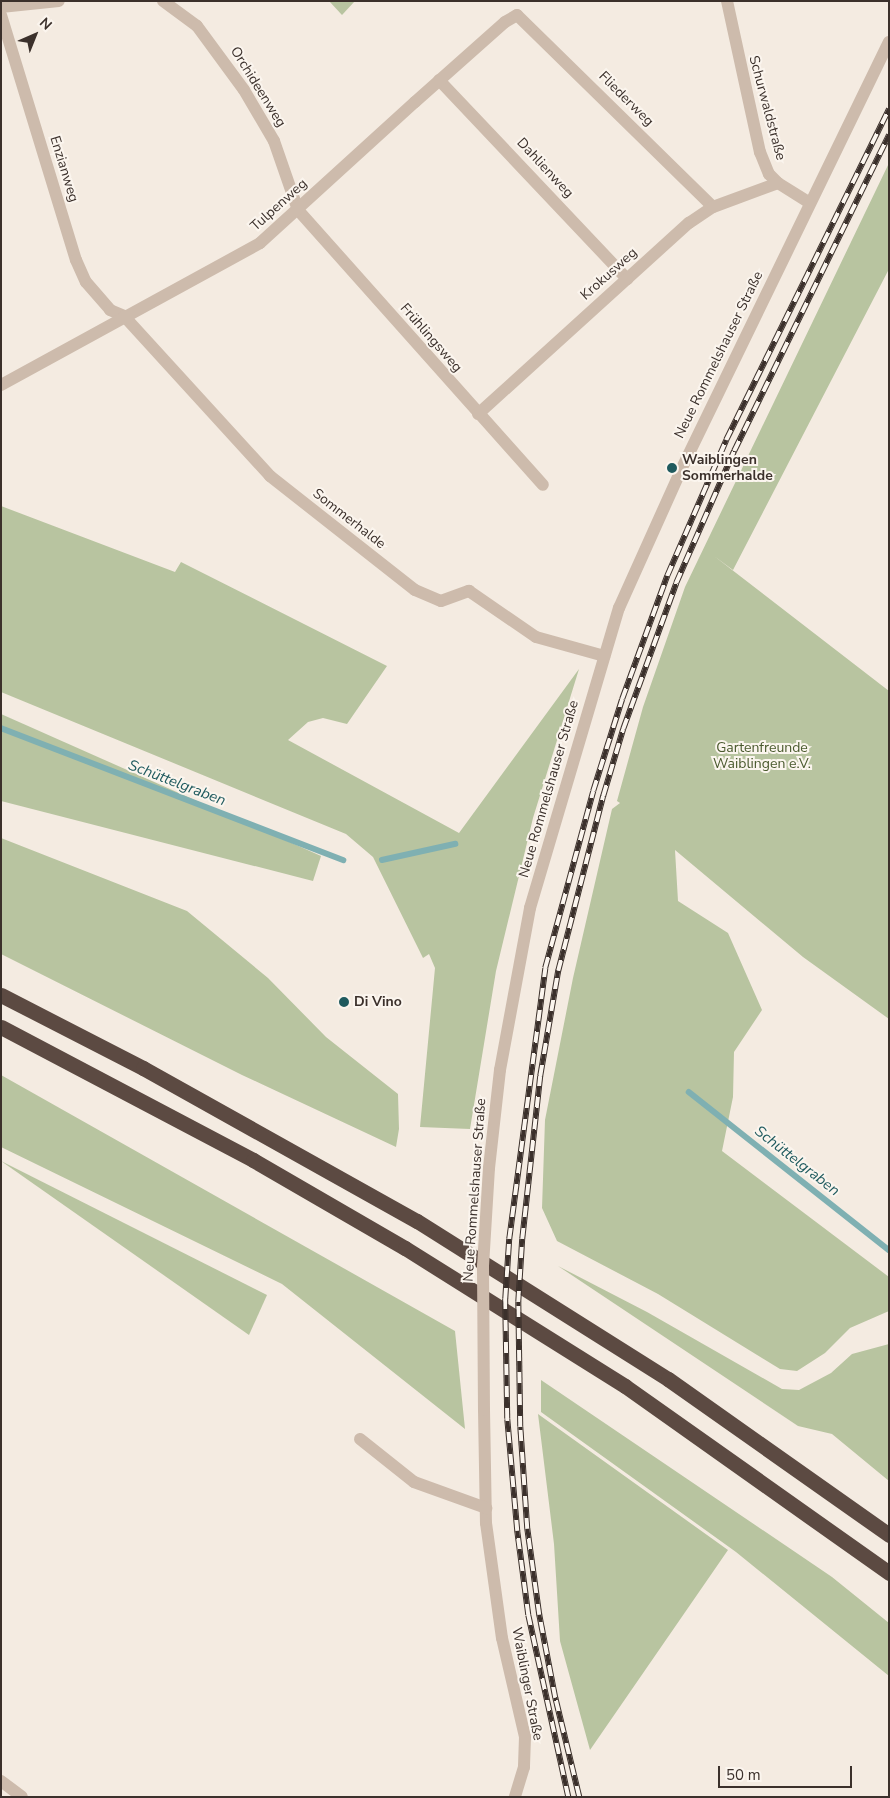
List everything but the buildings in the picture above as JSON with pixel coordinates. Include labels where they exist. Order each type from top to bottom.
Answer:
[{"type":"highway","points":[[1,995],[168,1082],[417,1221],[668,1379],[889,1535]]},
{"type":"highway","points":[[1,1027],[235,1150],[405,1248],[625,1386],[889,1573]]},
{"type":"street","points":[[1,7],[59,1]]},
{"type":"street","name":"Orchideenweg","points":[[163,1],[198,26],[244,90],[274,141],[298,210]]},
{"type":"street","name":"Schurwaldstraße","points":[[727,1],[760,152],[769,174],[778,184],[809,202]]},
{"type":"street","name":"Enzianweg","points":[[1,15],[76,260],[86,282],[110,310],[124,316]]},
{"type":"street","name":"Tulpenweg","points":[[1,385],[260,243],[442,83],[505,22],[517,15]]},
{"type":"street","name":"Fliederweg","points":[[517,15],[526,21],[713,207]]},
{"type":"street","name":"Neue Rommelshauser Straße","points":[[498,1606],[486,1508],[483,1266],[489,1168],[500,1070],[530,908],[619,608],[680,472],[809,202],[889,42]]},
{"type":"street","name":"Dahlienweg","points":[[442,83],[627,278]]},
{"type":"street","name":"Krokusweg","points":[[478,414],[689,223],[713,207],[778,184]]},
{"type":"street","name":"Frühlingsweg","points":[[298,210],[543,486]]},
{"type":"street","name":"Sommerhalde","points":[[124,316],[270,476],[415,590],[441,602],[469,591],[536,637],[604,656]]},
{"type":"street","points":[[360,1438],[414,1482],[486,1508]]},
{"type":"street","name":"Waiblinger Straße","points":[[498,1606],[525,1737],[524,1767],[515,1797]]},
{"type":"street","points":[[1,1782],[22,1797]]},
{"type":"green space","points":[[329,1],[355,1],[342,15]]},
{"type":"green space","name":"Gartenfreunde Waiblingen e.V.","points":[[889,163],[889,269],[733,570],[714,556],[889,691],[889,1019],[803,957],[675,850],[678,901],[728,933],[762,1010],[734,1052],[733,1097],[722,1151],[889,1277],[889,1311],[850,1328],[825,1353],[797,1371],[780,1369],[658,1294],[557,1241],[542,1208],[545,1120],[573,978],[612,809],[620,803],[617,801],[643,707],[685,587]]},
{"type":"green space","points":[[1,506],[175,572],[181,562],[387,666],[347,724],[323,718],[308,722],[288,740],[459,833],[579,669],[533,818],[496,971],[470,1129],[420,1127],[435,968],[429,954],[423,958],[373,857],[346,834],[1,692]]},
{"type":"green space","points":[[1,714],[321,856],[313,881],[1,801]]},
{"type":"green space","points":[[1,838],[187,911],[268,978],[326,1037],[398,1094],[399,1129],[396,1147],[242,1075],[1,954]]},
{"type":"green space","points":[[1,1075],[455,1331],[465,1429],[282,1284],[1,1147]]},
{"type":"green space","points":[[1,1161],[267,1295],[249,1335]]},
{"type":"green space","points":[[558,1266],[647,1312],[782,1389],[799,1390],[831,1373],[852,1354],[889,1344],[889,1481],[832,1434],[798,1426]]},
{"type":"green space","points":[[541,1380],[832,1577],[889,1623],[889,1676],[736,1552],[541,1412]]},
{"type":"green space","points":[[538,1414],[728,1550],[590,1750],[560,1641],[554,1544]]},
{"type":"waterway","name":"Schüttelgraben","points":[[1,728],[343,860]]},
{"type":"waterway","points":[[382,860],[455,844]]},
{"type":"waterway","name":"Schüttelgraben","points":[[689,1092],[889,1250]]},
{"type":"railway","points":[[568,1797],[528,1615],[517,1531],[507,1419],[505,1299],[509,1239],[545,968],[593,791],[622,699],[667,576],[726,440],[889,109]]},
{"type":"railway","points":[[579,1797],[555,1698],[539,1615],[527,1529],[520,1427],[518,1302],[522,1239],[540,1076],[558,971],[603,796],[623,729],[676,583],[734,451],[889,135]]},
{"type":"place","name":"Waiblingen Sommerhalde","points":[[672,468]]},
{"type":"place","name":"Di Vino","points":[[344,1002]]}]
